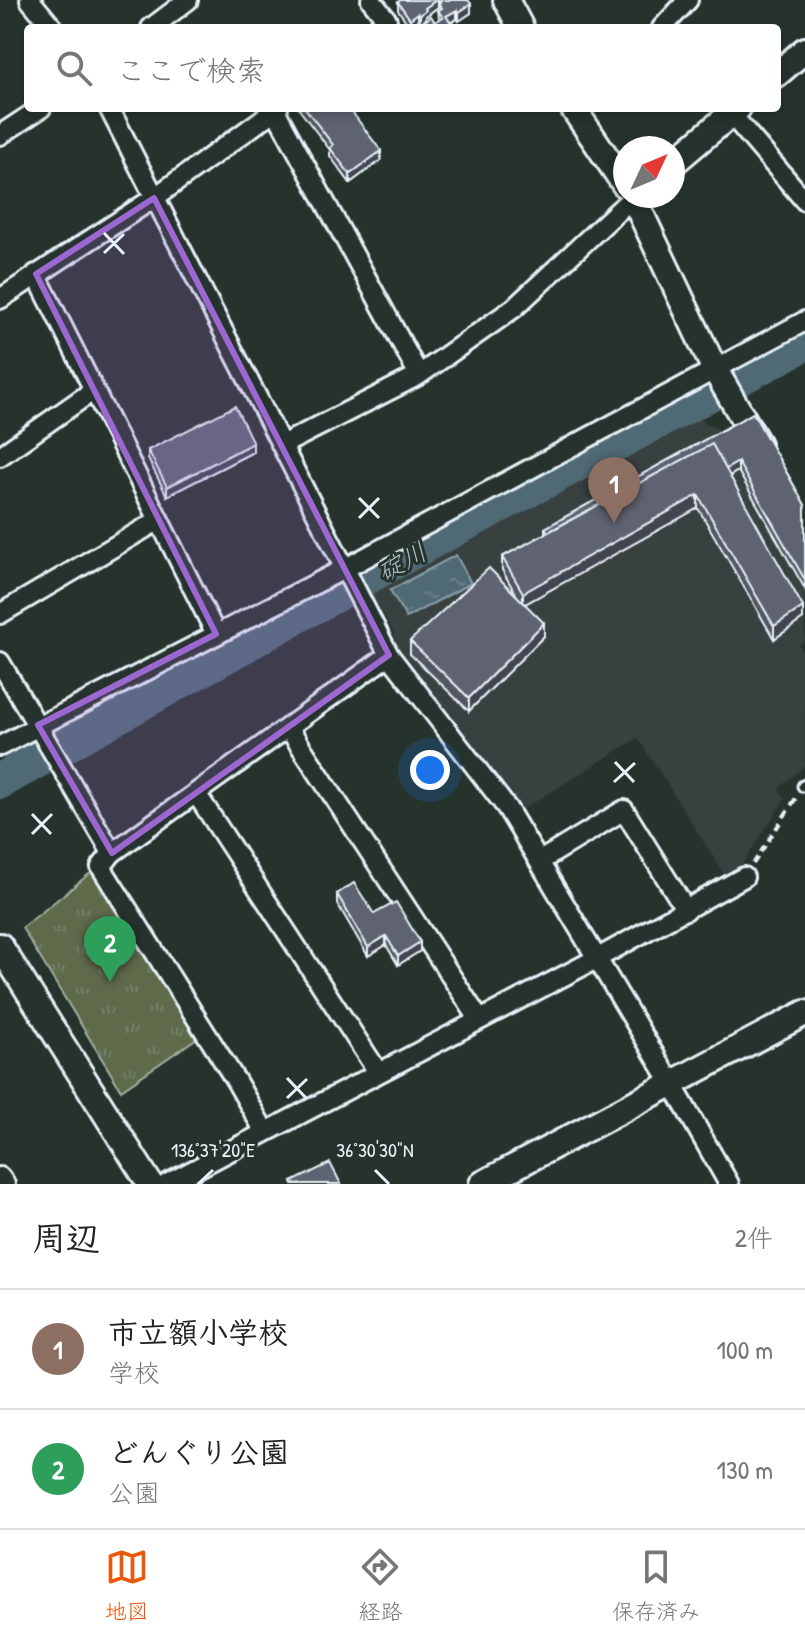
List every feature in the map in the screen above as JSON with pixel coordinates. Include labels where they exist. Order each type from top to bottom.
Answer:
[{"type":"street","points":[[30,0],[50,24]]},
{"type":"street","points":[[156,24],[188,0]]},
{"type":"street","points":[[371,0],[387,20],[382,24]]},
{"type":"street","points":[[506,0],[519,24]]},
{"type":"street","points":[[666,24],[688,0]]},
{"type":"street","points":[[781,71],[805,50]]},
{"type":"street","points":[[0,135],[35,112]]},
{"type":"street","points":[[111,112],[389,655],[507,808],[729,1184]]},
{"type":"street","points":[[0,299],[154,198],[272,112]]},
{"type":"street","points":[[278,112],[419,375]]},
{"type":"street","points":[[576,112],[613,167]]},
{"type":"street","points":[[685,152],[728,112],[805,201]]},
{"type":"street","points":[[282,445],[419,375],[514,308],[620,208]]},
{"type":"street","points":[[639,208],[721,380],[769,462]]},
{"type":"street","points":[[36,274],[216,634]]},
{"type":"street","points":[[0,746],[47,740],[216,634],[350,581],[721,380],[805,321]]},
{"type":"street","points":[[0,456],[94,390]]},
{"type":"street","points":[[0,614],[159,520]]},
{"type":"street","points":[[265,1132],[101,867],[112,853],[389,655]]},
{"type":"street","points":[[0,662],[112,853]]},
{"type":"street","points":[[288,727],[479,1019]]},
{"type":"street","points":[[196,793],[378,1072]]},
{"type":"street","points":[[540,861],[624,810],[686,910]]},
{"type":"street","points":[[167,1184],[596,959],[744,877]]},
{"type":"street","points":[[0,946],[150,1184]]},
{"type":"street","points":[[482,1184],[805,1013]]},
{"type":"street","points":[[0,1177],[5,1184]]},
{"type":"path","points":[[744,877],[804,785]]},
{"type":"highlighted area","points":[[154,198],[389,655],[112,853],[38,725],[216,634],[36,274]]},
{"type":"shaded area","points":[[697,410],[704,423],[732,436],[805,569],[805,641],[799,645],[805,657],[805,765],[779,789],[785,799],[736,874],[726,877],[638,738],[520,811],[401,657],[394,633],[368,589]]},
{"type":"green space","points":[[93,871],[200,1036],[121,1090],[22,928]]},
{"type":"water","points":[[456,555],[471,583],[406,618],[390,590]]},
{"type":"building","points":[[436,0],[420,15],[418,13],[410,19],[398,2]]},
{"type":"building","points":[[468,0],[471,4],[446,16],[452,24],[421,24],[431,16],[435,22],[443,17],[438,11],[442,8],[438,4]]},
{"type":"building","points":[[308,112],[352,112],[381,151],[350,174],[330,148],[333,145]]},
{"type":"building","points":[[235,406],[253,443],[167,487],[148,450]]},
{"type":"building","points":[[753,413],[805,505],[805,580],[738,462],[726,469],[712,444],[548,532],[545,528]]},
{"type":"building","points":[[712,444],[803,607],[774,626],[698,495],[523,593],[502,557]]},
{"type":"building","points":[[489,568],[544,623],[469,698],[410,641]]},
{"type":"building","points":[[354,883],[374,914],[396,902],[420,942],[398,956],[386,936],[368,947],[337,894]]},
{"type":"building","points":[[330,1163],[341,1184],[293,1184],[292,1182]]},
{"type":"waterway","name":"碇川","points":[[0,781],[420,547],[805,343]]},
{"type":"place","name":"市立額小学校","points":[[614,523]]},
{"type":"place","name":"どんぐり公園","points":[[110,982]]}]
